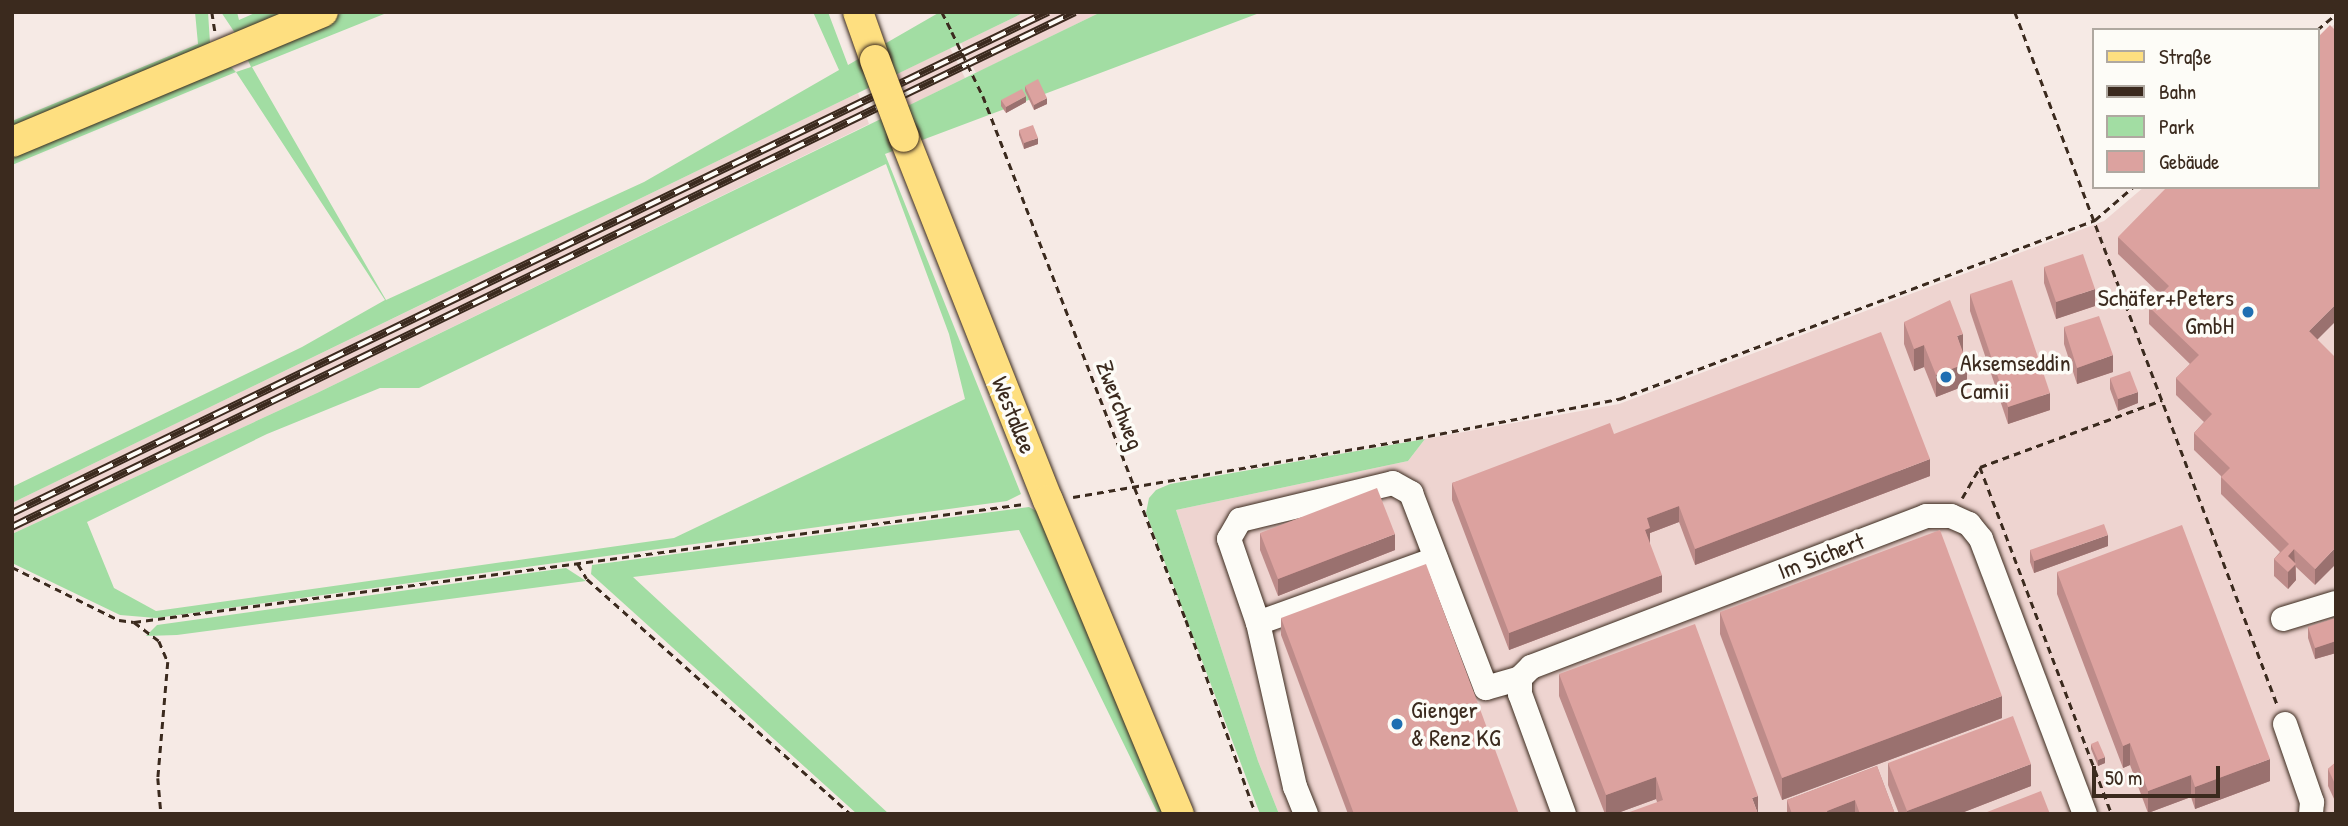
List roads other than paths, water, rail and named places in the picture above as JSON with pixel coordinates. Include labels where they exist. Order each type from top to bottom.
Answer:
[{"type":"main road","points":[[12,142],[323,12]]},
{"type":"main road","name":"Westallee","points":[[858,12],[904,137],[1048,500],[1179,814]]},
{"type":"street","points":[[1258,623],[1436,559],[1410,493],[1393,483],[1240,520],[1229,539],[1258,623],[1295,787],[1306,814]]},
{"type":"street","name":"Im Sichert","points":[[1436,559],[1486,688],[1520,678],[1531,667],[1926,516],[1951,516],[1969,524],[1982,539],[2084,814]]},
{"type":"street","points":[[2283,619],[2336,603]]},
{"type":"street","points":[[1520,678],[1520,694],[1564,814]]},
{"type":"street","points":[[2285,724],[2313,810]]},
{"type":"railway","points":[[12,513],[1048,12]]},
{"type":"railway","points":[[12,527],[1075,12]]},
{"type":"place","name":"Schäfer+Peters GmbH","points":[[2248,312]]},
{"type":"place","name":"Aksemseddin Camii","points":[[1946,377]]},
{"type":"place","name":"Gienger & Renz KG","points":[[1397,724]]}]
